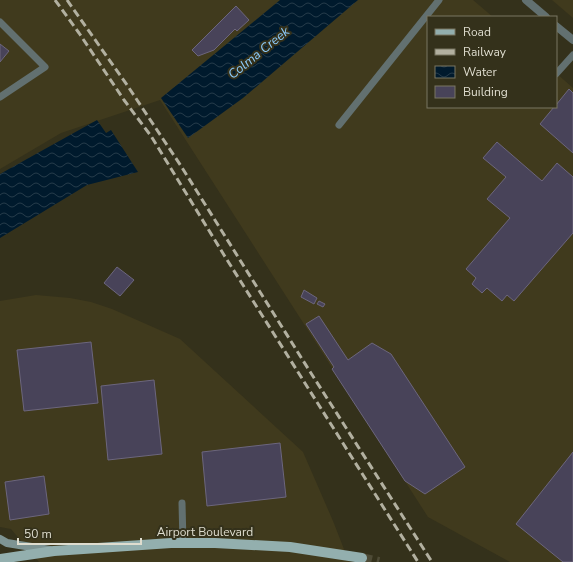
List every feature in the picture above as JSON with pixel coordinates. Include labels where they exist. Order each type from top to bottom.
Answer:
[{"type":"main road","points":[[0,539],[6,543],[54,551]]},
{"type":"main road","name":"Airport Boulevard","points":[[0,559],[54,551],[171,543],[214,542],[290,547],[362,558]]},
{"type":"street","points":[[526,0],[545,16]]},
{"type":"street","points":[[557,27],[573,40]]},
{"type":"lane","points":[[339,125],[439,0]]},
{"type":"lane","points":[[0,22],[45,67],[0,98]]},
{"type":"lane","points":[[557,73],[573,55]]},
{"type":"lane","points":[[182,503],[182,543]]},
{"type":"shaded area","points":[[0,0],[473,0],[492,16],[427,16],[427,108],[557,108],[557,74],[573,88],[573,562],[510,562],[428,517],[160,100],[61,133],[0,169]]},
{"type":"shaded area","points":[[552,0],[573,0],[573,18]]},
{"type":"shaded area","points":[[36,295],[70,298],[91,302],[112,309],[180,339],[303,452],[349,562],[39,562],[11,529],[0,527],[0,301]]},
{"type":"water","name":"Colma Creek","points":[[280,0],[358,0],[243,98],[188,138],[161,98]]},
{"type":"water","points":[[97,120],[106,133],[111,130],[138,172],[87,185],[0,238],[0,174]]},
{"type":"building","points":[[236,6],[249,20],[237,31],[235,29],[214,50],[198,56],[192,50]]},
{"type":"building","points":[[0,44],[9,51],[0,62]]},
{"type":"building","points":[[569,89],[573,93],[573,153],[540,124],[553,108],[557,108],[557,104]]},
{"type":"building","points":[[497,142],[542,181],[557,163],[573,177],[573,233],[514,301],[507,295],[502,301],[487,288],[482,293],[472,284],[476,278],[466,269],[510,218],[487,199],[506,177],[483,158]]},
{"type":"building","points":[[117,267],[134,280],[120,296],[104,283]]},
{"type":"building","points":[[304,290],[317,298],[314,304],[301,297]]},
{"type":"building","points":[[319,301],[325,304],[323,307],[317,304]]},
{"type":"building","points":[[319,316],[348,360],[372,343],[391,354],[465,467],[425,494],[405,481],[332,369],[334,367],[306,324]]},
{"type":"building","points":[[91,342],[98,403],[24,411],[17,350]]},
{"type":"building","points":[[154,380],[162,454],[108,460],[101,386]]},
{"type":"building","points":[[280,443],[286,497],[207,506],[202,452]]},
{"type":"building","points":[[573,452],[573,562],[563,562],[516,524]]},
{"type":"building","points":[[44,476],[49,514],[10,520],[5,482]]},
{"type":"tunnel","points":[[362,558],[379,562]]},
{"type":"railway","points":[[55,0],[124,100],[151,136],[224,255],[418,562]]},
{"type":"railway","points":[[67,0],[127,85],[181,166],[432,562]]}]
